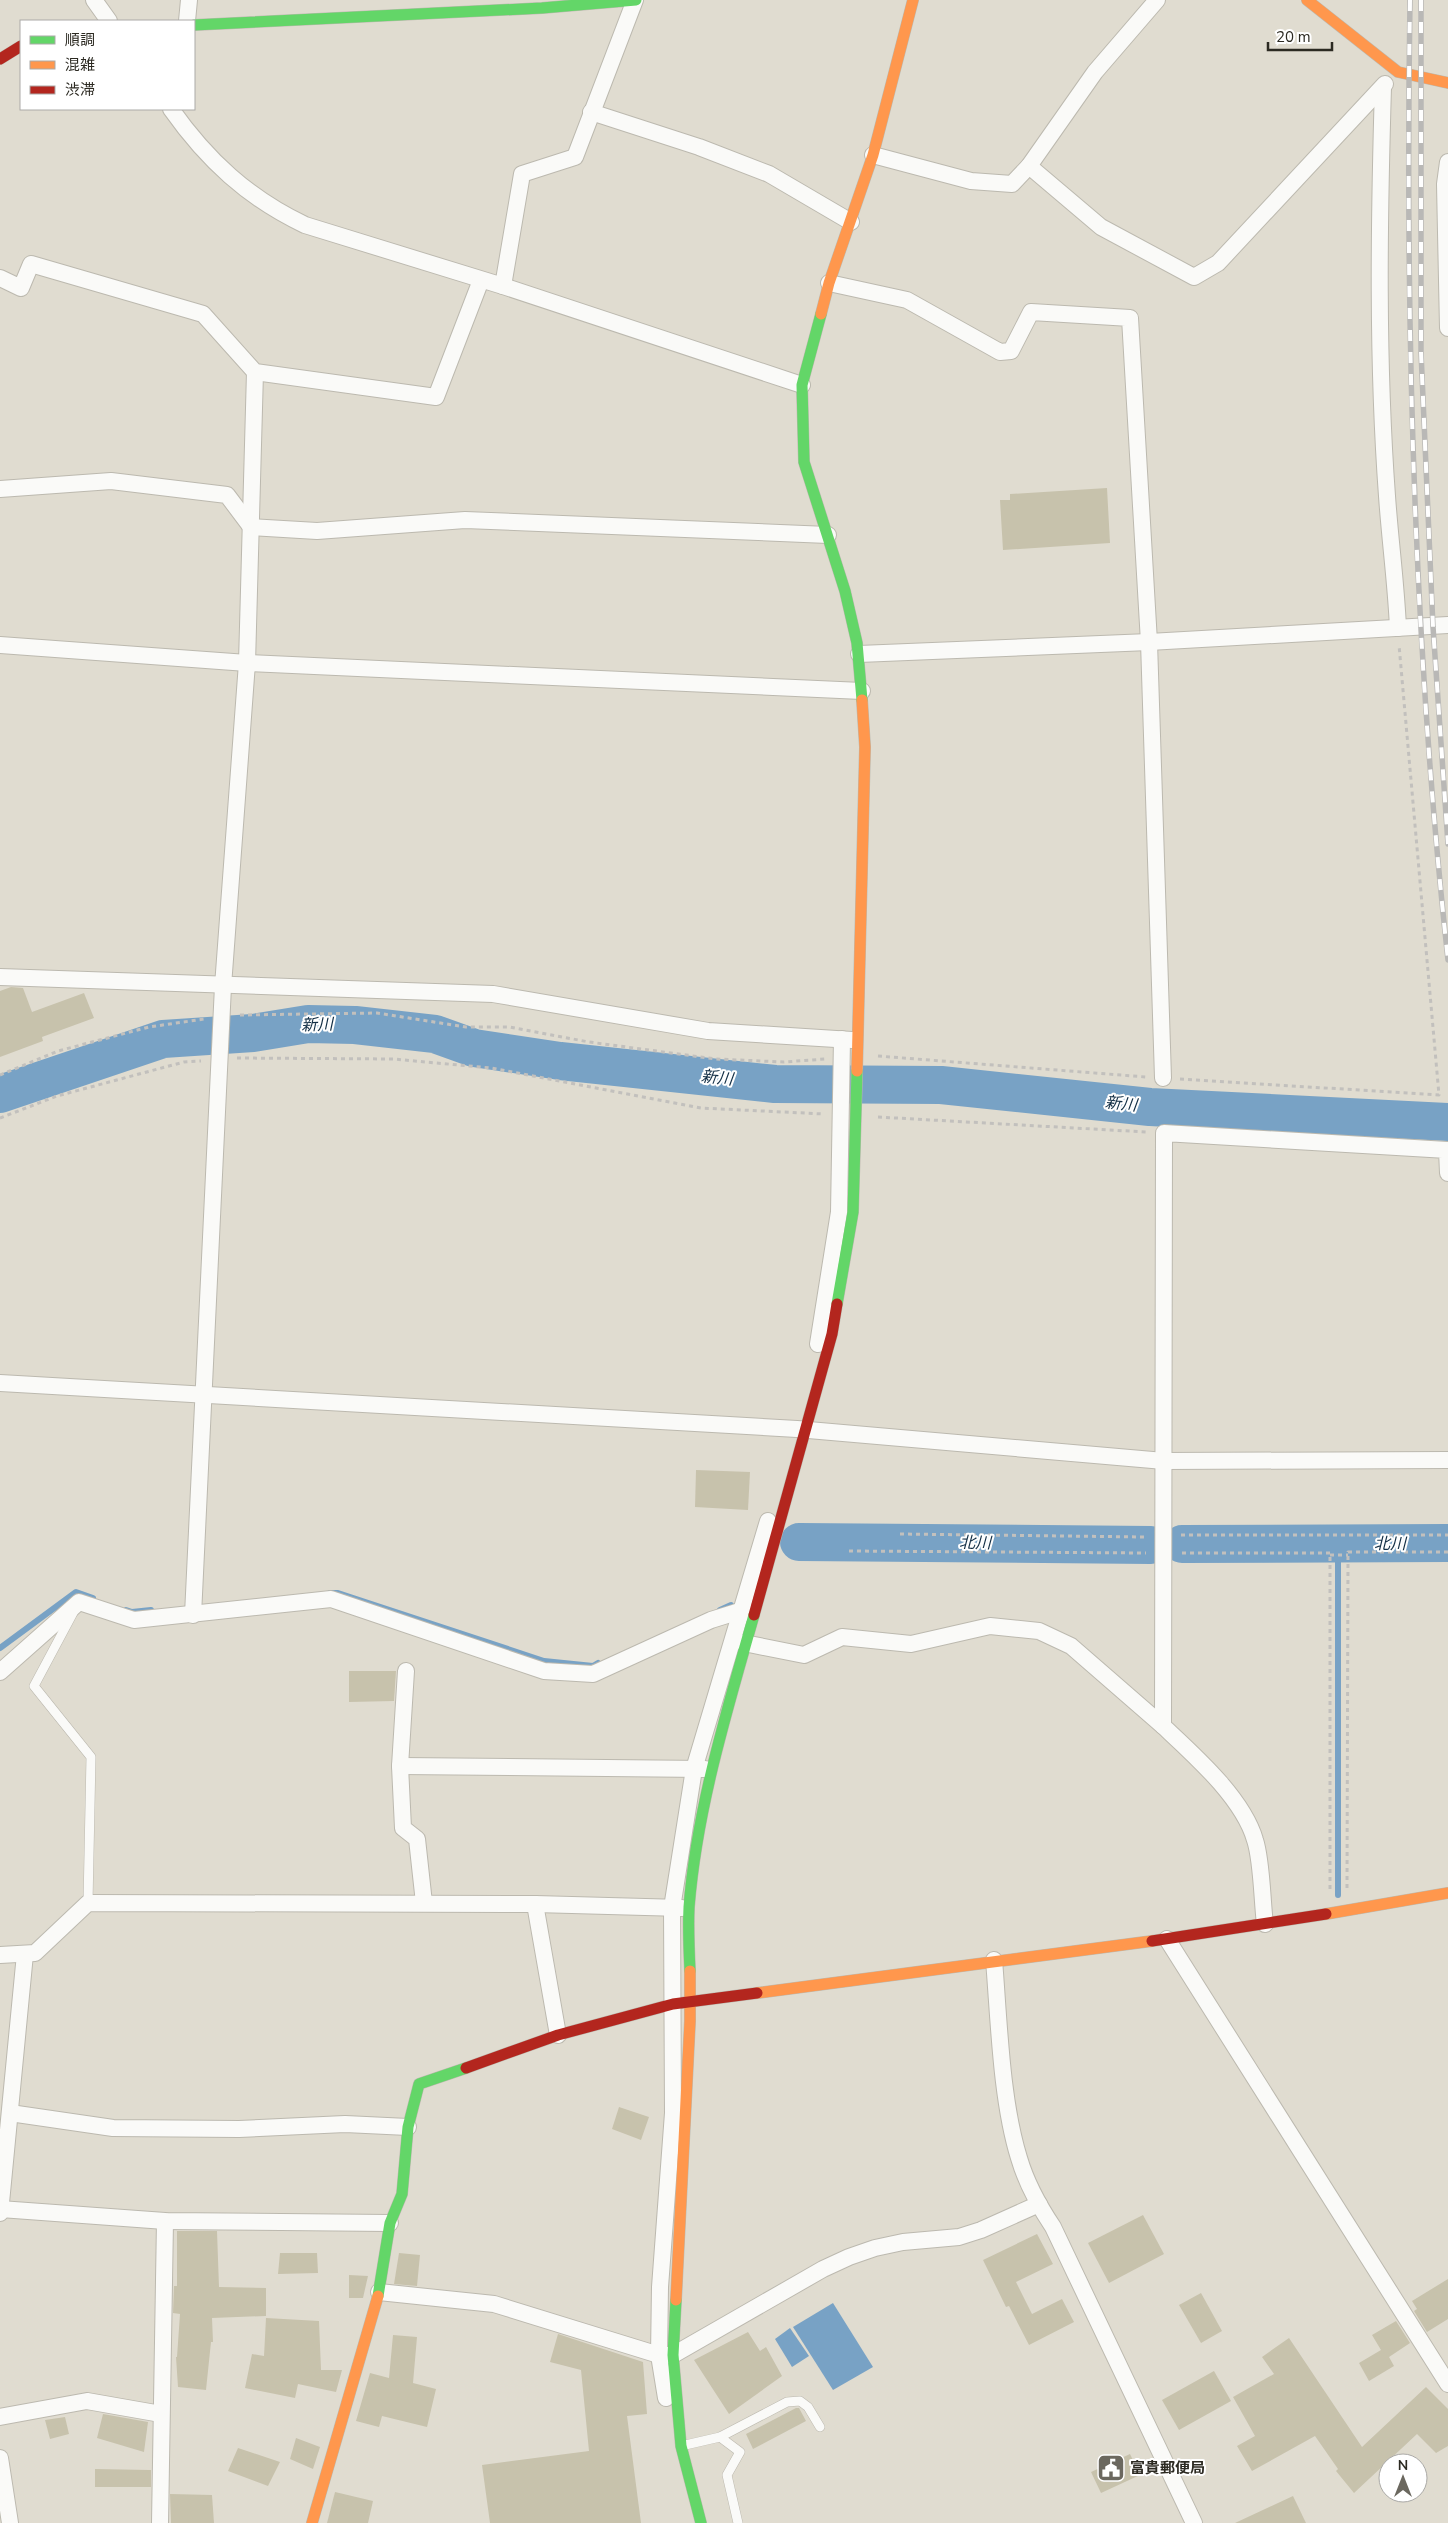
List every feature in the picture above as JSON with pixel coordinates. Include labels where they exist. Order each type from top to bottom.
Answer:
[{"type":"street","points":[[94,0],[108,20]]},
{"type":"street","points":[[187,20],[189,0]]},
{"type":"street","points":[[195,25],[542,8],[635,0],[575,158],[522,174],[503,286]]},
{"type":"street","points":[[681,2003],[672,1908],[694,1769],[747,1612],[802,1430],[820,1336],[839,1212],[849,1116],[865,747],[862,691],[859,654],[845,591],[804,462],[802,385],[829,283],[873,155],[913,0]]},
{"type":"street","points":[[873,155],[979,182],[1012,184],[1029,166],[1096,72],[1157,0]]},
{"type":"street","points":[[1307,0],[1398,72],[1448,83]]},
{"type":"street","points":[[0,59],[20,47]]},
{"type":"street","points":[[1029,166],[1101,227],[1194,278],[1218,263],[1398,72]]},
{"type":"street","points":[[1383,87],[1380,196],[1383,412],[1398,628]]},
{"type":"street","points":[[172,110],[193,141],[220,167],[276,211],[305,225],[503,286],[802,385]]},
{"type":"street","points":[[591,112],[699,147],[769,174],[851,222]]},
{"type":"street","points":[[1448,162],[1445,184],[1448,328]]},
{"type":"street","points":[[0,278],[21,288],[31,264],[203,314],[255,372],[436,397],[481,280]]},
{"type":"street","points":[[829,283],[907,300],[1000,352],[1011,351],[1031,312],[1130,318],[1149,642],[1163,1078]]},
{"type":"street","points":[[193,1615],[224,986],[247,663],[255,372]]},
{"type":"street","points":[[0,489],[111,481],[227,495],[251,527],[318,531],[465,520],[828,535]]},
{"type":"street","points":[[859,654],[1149,642],[1422,628],[1448,625]]},
{"type":"street","points":[[0,645],[247,663],[862,691]]},
{"type":"street","points":[[0,977],[493,994],[708,1031],[842,1039],[853,1051]]},
{"type":"street","points":[[1163,1726],[1164,1133],[1447,1150],[1448,1173]]},
{"type":"street","points":[[0,1383],[802,1430],[1164,1461],[1448,1460]]},
{"type":"street","points":[[0,1672],[79,1602],[134,1620],[331,1599],[544,1671],[593,1674],[711,1620],[747,1612]]},
{"type":"street","points":[[690,2523],[679,2474],[660,2287],[689,1908],[698,1836],[711,1769],[744,1643],[747,1612]]},
{"type":"street","points":[[744,1643],[804,1655],[842,1637],[911,1644],[990,1626],[1039,1631],[1071,1646],[1201,1761],[1237,1805],[1255,1840],[1265,1924]]},
{"type":"street","points":[[406,1672],[400,1766],[403,1828],[417,1839],[424,1903]]},
{"type":"street","points":[[400,1766],[711,1769]]},
{"type":"street","points":[[312,2523],[379,2292],[390,2223],[402,2194],[408,2127],[419,2084],[558,2035],[681,2003],[994,1960],[1167,1939],[1448,1893]]},
{"type":"street","points":[[0,1955],[35,1953],[88,1903],[424,1903],[689,1908]]},
{"type":"street","points":[[535,1904],[558,2035]]},
{"type":"street","points":[[1167,1939],[1448,2384]]},
{"type":"street","points":[[0,2213],[25,1954]]},
{"type":"street","points":[[994,1960],[1008,2110],[1019,2159],[1194,2523]]},
{"type":"street","points":[[10,2113],[113,2128],[238,2129],[345,2124],[408,2127]]},
{"type":"street","points":[[379,2292],[494,2304],[666,2355],[823,2269],[849,2257],[875,2248],[903,2242],[959,2237],[1039,2204]]},
{"type":"street","points":[[0,2208],[165,2221],[390,2223]]},
{"type":"street","points":[[160,2523],[165,2221]]},
{"type":"street","points":[[666,2355],[681,2446],[701,2523]]},
{"type":"street","points":[[0,2417],[87,2401],[161,2414]]},
{"type":"street","points":[[0,2458],[10,2523]]},
{"type":"lane","points":[[79,1602],[34,1686],[90,1757],[88,1903]]},
{"type":"lane","points":[[681,2446],[720,2437],[787,2402],[800,2401],[808,2407],[820,2427]]},
{"type":"lane","points":[[720,2437],[740,2452],[727,2475],[738,2523]]},
{"type":"path","points":[[0,1074],[58,1051],[149,1028],[223,1016],[377,1013],[466,1027],[509,1028],[589,1042],[716,1059],[784,1062],[853,1051],[1163,1078],[1439,1095],[1398,628]]},
{"type":"path","points":[[0,1118],[57,1096],[184,1062],[221,1058],[393,1059],[491,1068],[701,1108],[1164,1133]]},
{"type":"path","points":[[849,1552],[1164,1554],[1330,1552],[1330,1555],[1348,1555]]},
{"type":"path","points":[[1347,1894],[1348,1552],[1448,1552]]},
{"type":"path","points":[[1330,1555],[1330,1897]]},
{"type":"water","points":[[833,2303],[873,2367],[833,2390],[793,2327]]},
{"type":"water","points":[[790,2328],[809,2356],[792,2367],[775,2339]]},
{"type":"building","points":[[1107,488],[1110,543],[1003,550],[1000,500],[1010,500],[1010,494]]},
{"type":"building","points":[[11,987],[23,988],[32,1012],[84,993],[94,1018],[42,1037],[43,1041],[0,1057],[0,991]]},
{"type":"building","points":[[696,1470],[750,1472],[748,1510],[695,1507]]},
{"type":"building","points":[[349,1671],[396,1671],[394,1701],[349,1702]]},
{"type":"building","points":[[619,2107],[649,2117],[641,2140],[612,2129]]},
{"type":"building","points":[[1143,2215],[1164,2254],[1109,2283],[1088,2243]]},
{"type":"building","points":[[177,2231],[217,2231],[219,2287],[266,2288],[266,2316],[212,2318],[213,2342],[211,2342],[206,2390],[178,2387],[176,2357],[180,2314],[173,2313],[174,2286],[177,2286]]},
{"type":"building","points":[[1037,2234],[1053,2264],[1016,2282],[1032,2314],[1062,2299],[1074,2322],[1029,2345],[1009,2306],[1006,2307],[983,2260]]},
{"type":"building","points":[[280,2253],[317,2253],[318,2273],[278,2274]]},
{"type":"building","points":[[399,2253],[420,2255],[417,2286],[394,2284]]},
{"type":"building","points":[[349,2275],[368,2276],[363,2298],[349,2298]]},
{"type":"building","points":[[1448,2279],[1448,2319],[1427,2332],[1414,2311],[1417,2309],[1412,2301]]},
{"type":"building","points":[[1201,2293],[1222,2331],[1201,2343],[1179,2305]]},
{"type":"building","points":[[266,2318],[319,2321],[321,2370],[342,2370],[336,2392],[298,2384],[295,2398],[245,2388],[252,2354],[264,2356]]},
{"type":"building","points":[[1396,2321],[1410,2343],[1389,2357],[1394,2366],[1369,2381],[1359,2363],[1381,2350],[1372,2335]]},
{"type":"building","points":[[748,2332],[760,2351],[766,2347],[782,2376],[729,2414],[694,2360]]},
{"type":"building","points":[[558,2334],[643,2362],[647,2414],[627,2416],[641,2523],[490,2523],[482,2465],[589,2451],[581,2370],[550,2362]]},
{"type":"building","points":[[393,2335],[417,2337],[413,2383],[436,2389],[427,2427],[382,2416],[379,2427],[356,2421],[370,2373],[389,2378]]},
{"type":"building","points":[[1289,2338],[1362,2447],[1426,2387],[1448,2409],[1448,2446],[1436,2453],[1417,2434],[1397,2453],[1378,2453],[1378,2471],[1354,2493],[1336,2471],[1338,2469],[1315,2436],[1252,2471],[1237,2446],[1255,2436],[1233,2397],[1274,2374],[1262,2357]]},
{"type":"building","points":[[1214,2371],[1231,2401],[1179,2430],[1162,2400]]},
{"type":"building","points":[[799,2408],[806,2421],[753,2449],[746,2434]]},
{"type":"building","points":[[103,2414],[148,2422],[144,2452],[97,2438]]},
{"type":"building","points":[[65,2417],[69,2434],[50,2439],[45,2420]]},
{"type":"building","points":[[296,2438],[320,2447],[313,2469],[290,2459]]},
{"type":"building","points":[[238,2448],[280,2462],[268,2486],[228,2471]]},
{"type":"building","points":[[1130,2454],[1140,2475],[1101,2493],[1091,2472]]},
{"type":"building","points":[[95,2469],[151,2470],[151,2487],[95,2487]]},
{"type":"building","points":[[335,2492],[373,2501],[368,2523],[327,2523]]},
{"type":"building","points":[[170,2494],[212,2495],[214,2523],[171,2523]]},
{"type":"building","points":[[1293,2496],[1306,2523],[1235,2523]]},
{"type":"waterway","name":"新川","points":[[0,1094],[163,1039],[253,1033],[308,1024],[355,1025],[435,1034],[474,1048],[560,1061],[775,1084],[941,1085],[1150,1107],[1448,1122]]},
{"type":"waterway","name":"北川","points":[[799,1542],[1151,1545]]},
{"type":"waterway","name":"北川","points":[[1182,1544],[1448,1543]]},
{"type":"waterway","points":[[1338,1544],[1338,1895]]},
{"type":"waterway","points":[[0,1648],[76,1592],[93,1598]]},
{"type":"waterway","points":[[330,1593],[338,1593],[544,1661],[593,1666],[598,1663]]},
{"type":"waterway","points":[[720,1610],[731,1605]]},
{"type":"waterway","points":[[126,1610],[132,1612],[151,1610]]},
{"type":"railway","points":[[1410,0],[1409,240],[1414,480],[1419,601],[1427,721],[1436,841],[1448,960]]},
{"type":"railway","points":[[1421,0],[1421,352],[1433,627],[1448,844]]},
{"type":"traffic: fast","points":[[195,25],[542,8],[636,0]]},
{"type":"traffic: fast","points":[[821,314],[802,385],[804,462],[845,591],[857,643],[862,700]]},
{"type":"traffic: fast","points":[[837,1304],[853,1212],[857,1071]]},
{"type":"traffic: fast","points":[[690,1971],[689,1907],[699,1833],[714,1760],[754,1615]]},
{"type":"traffic: fast","points":[[378,2296],[390,2223],[402,2194],[408,2127],[419,2084],[466,2068]]},
{"type":"traffic: fast","points":[[676,2300],[673,2355],[681,2446],[701,2523]]},
{"type":"traffic: slow","points":[[821,314],[829,283],[873,155],[913,0]]},
{"type":"traffic: slow","points":[[1307,0],[1398,72],[1448,83]]},
{"type":"traffic: slow","points":[[857,1071],[865,747],[862,700]]},
{"type":"traffic: slow","points":[[1326,1914],[1448,1893]]},
{"type":"traffic: slow","points":[[757,1993],[1152,1941]]},
{"type":"traffic: slow","points":[[676,2300],[690,2021],[690,1971]]},
{"type":"traffic: slow","points":[[312,2523],[378,2296]]},
{"type":"traffic: jam","points":[[0,59],[20,47]]},
{"type":"traffic: jam","points":[[754,1615],[832,1334],[837,1304]]},
{"type":"traffic: jam","points":[[1152,1941],[1326,1914]]},
{"type":"traffic: jam","points":[[466,2068],[558,2035],[673,2004],[757,1993]]},
{"type":"place","name":"富貴郵便局","points":[[1111,2468]]}]
